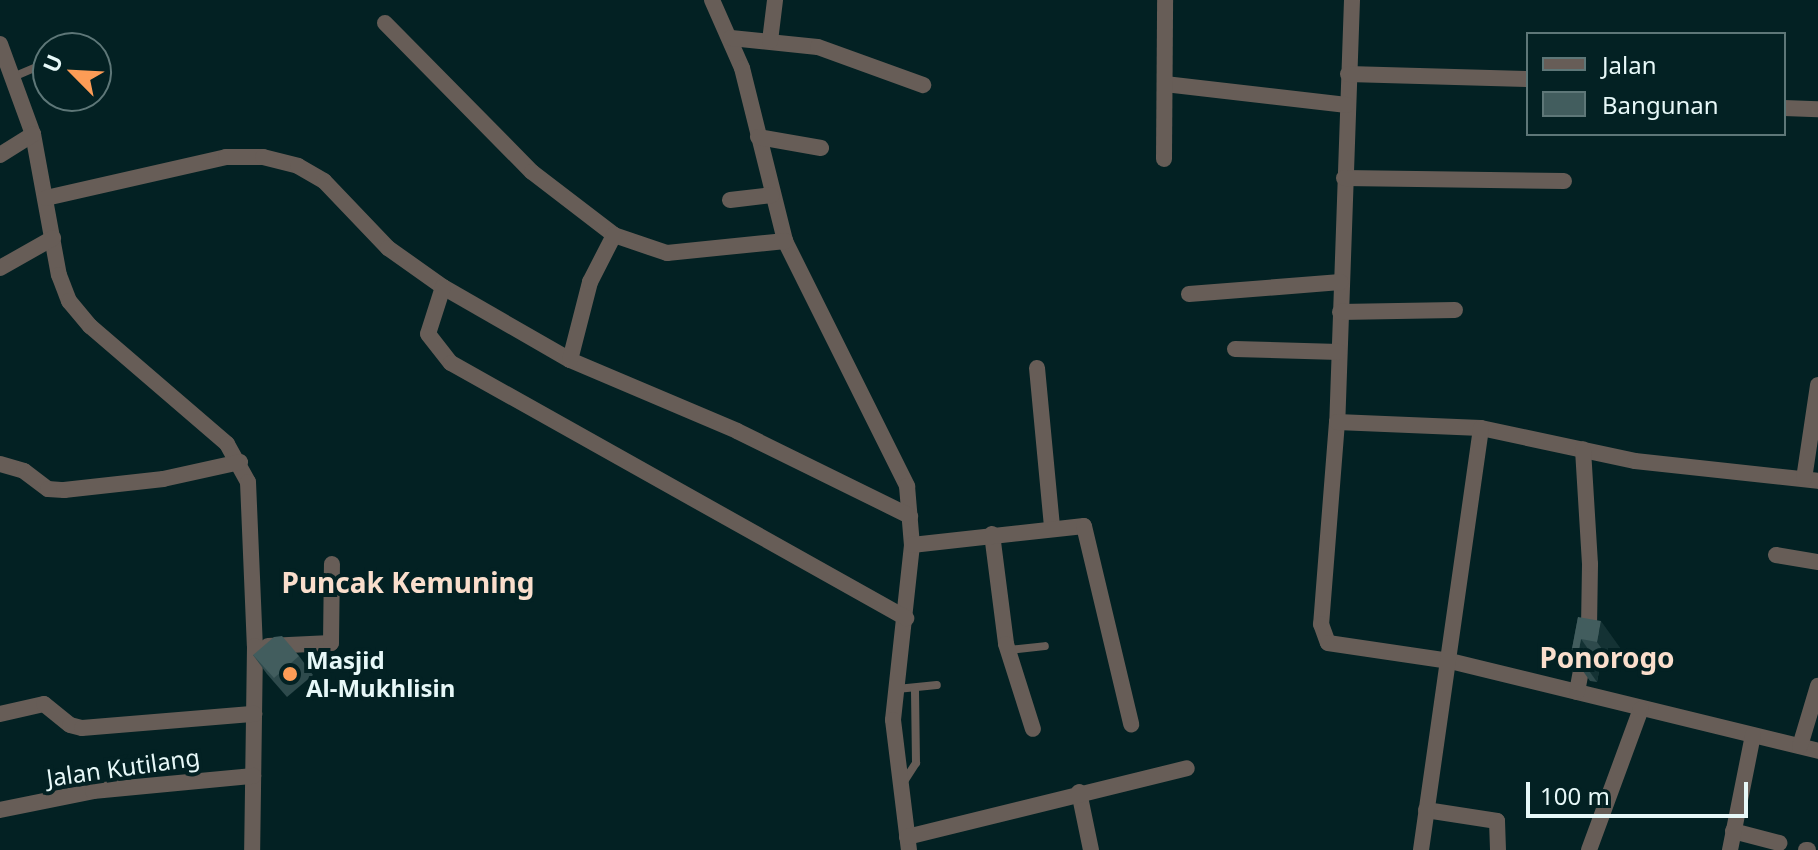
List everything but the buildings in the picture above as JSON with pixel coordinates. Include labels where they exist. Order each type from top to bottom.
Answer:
[{"type":"street","points":[[712,0],[731,38],[785,241],[889,444],[907,486],[912,545],[893,737],[908,844],[1079,792],[1187,768]]},
{"type":"street","points":[[770,41],[775,0]]},
{"type":"street","points":[[1164,159],[1165,0]]},
{"type":"street","points":[[1352,0],[1337,422],[1322,633],[1338,646],[1450,661],[1818,751]]},
{"type":"street","points":[[385,23],[549,188],[614,235],[667,253],[785,241]]},
{"type":"street","points":[[731,38],[818,47],[923,85]]},
{"type":"street","points":[[0,44],[33,134],[69,301],[90,326],[227,444],[240,462],[253,512],[252,850]]},
{"type":"street","points":[[1348,74],[1526,79]]},
{"type":"street","points":[[1165,84],[1347,105]]},
{"type":"street","points":[[1786,108],[1818,109]]},
{"type":"street","points":[[0,155],[33,134]]},
{"type":"street","points":[[758,137],[821,148]]},
{"type":"street","points":[[46,198],[226,157],[263,157],[298,166],[324,181],[388,248],[443,287],[570,360],[737,431],[910,516]]},
{"type":"street","points":[[1344,178],[1564,181]]},
{"type":"street","points":[[730,200],[772,195]]},
{"type":"street","points":[[570,360],[590,282],[614,235]]},
{"type":"street","points":[[0,268],[53,238]]},
{"type":"street","points":[[1189,294],[1341,282]]},
{"type":"street","points":[[443,287],[428,334],[451,363],[906,618]]},
{"type":"street","points":[[1340,312],[1455,310]]},
{"type":"street","points":[[1235,349],[1339,352]]},
{"type":"street","points":[[1037,368],[1052,527]]},
{"type":"street","points":[[1337,422],[1481,428],[1635,461],[1811,480],[1818,385]]},
{"type":"street","points":[[1421,850],[1481,428]]},
{"type":"street","points":[[1577,692],[1589,628],[1590,564],[1583,449]]},
{"type":"street","points":[[0,464],[24,471],[48,489],[64,490],[240,462]]},
{"type":"street","points":[[912,545],[1052,527],[1084,526],[1131,724]]},
{"type":"street","points":[[992,534],[1008,650],[1033,729]]},
{"type":"street","points":[[1776,555],[1818,562]]},
{"type":"street","points":[[255,646],[331,643],[332,564]]},
{"type":"street","points":[[1800,746],[1818,686]]},
{"type":"street","points":[[0,714],[41,704],[70,725],[82,728],[254,714]]},
{"type":"street","points":[[1589,850],[1641,709]]},
{"type":"street","points":[[1730,850],[1753,735]]},
{"type":"street","name":"Jalan Kutilang","points":[[0,810],[93,791],[253,776]]},
{"type":"street","points":[[1079,792],[1091,850]]},
{"type":"street","points":[[1426,810],[1497,821],[1498,850]]},
{"type":"street","points":[[1733,831],[1779,843]]},
{"type":"lane","points":[[13,77],[32,69]]},
{"type":"lane","points":[[1008,650],[1045,646]]},
{"type":"lane","points":[[896,690],[937,685]]},
{"type":"lane","points":[[900,786],[916,763],[915,688]]},
{"type":"place","name":"Masjid Al-Mukhlisin","points":[[290,674]]},
{"type":"district","name":"Puncak Kemuning","points":[[408,582]]},
{"type":"district","name":"Ponorogo","points":[[1607,657]]}]
